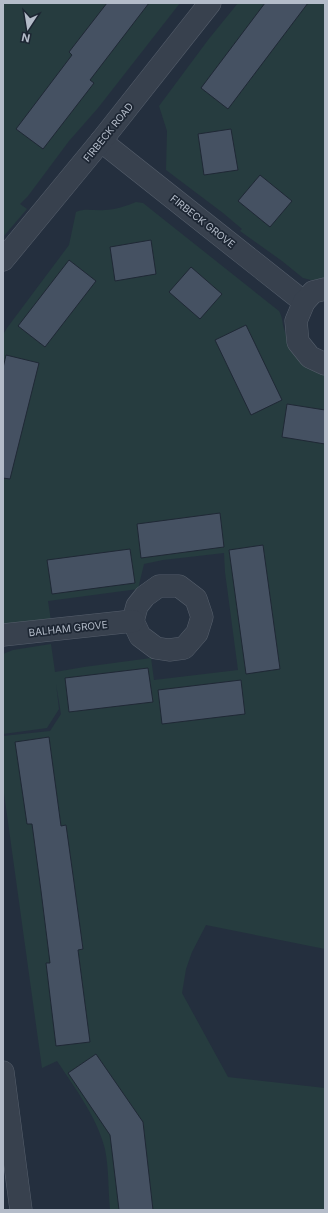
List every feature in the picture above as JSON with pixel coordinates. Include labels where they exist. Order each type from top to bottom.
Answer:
[{"type":"street","name":"FIRBECK ROAD","points":[[3,260],[101,141],[210,3]]},
{"type":"street","name":"FIRBECK GROVE","points":[[101,141],[304,302]]},
{"type":"street","points":[[325,289],[313,292],[304,302],[296,322],[298,342],[310,357],[325,364]]},
{"type":"street","name":"BALHAM GROVE","points":[[3,635],[133,621]]},
{"type":"street","points":[[3,1072],[10,1183],[21,1210]]},
{"type":"green space","points":[[3,3],[180,3],[98,108],[69,141],[28,196],[20,204],[27,209],[3,237]]},
{"type":"green space","points":[[238,3],[325,3],[325,279],[311,280],[303,278],[240,231],[242,229],[223,213],[166,170],[167,131],[159,106],[208,40]]},
{"type":"green space","points":[[136,202],[143,203],[279,311],[288,341],[294,353],[307,367],[325,374],[325,949],[206,925],[192,952],[186,969],[182,993],[228,1077],[325,1088],[325,1210],[110,1210],[105,1149],[97,1126],[85,1103],[57,1061],[42,1068],[3,786],[3,736],[50,731],[61,714],[56,684],[59,709],[47,728],[3,734],[3,654],[13,650],[51,644],[55,672],[151,658],[154,680],[238,670],[225,572],[224,553],[163,560],[144,564],[138,589],[48,601],[51,621],[3,628],[3,335],[69,245],[76,212],[113,209]]},
{"type":"building","points":[[107,3],[149,3],[90,80],[94,83],[43,149],[16,129],[72,55],[69,52]]},
{"type":"building","points":[[265,3],[308,3],[228,109],[201,88]]},
{"type":"building","points":[[231,129],[238,170],[204,175],[198,134]]},
{"type":"building","points":[[260,175],[292,201],[270,227],[238,201]]},
{"type":"building","points":[[151,240],[156,274],[115,281],[110,247]]},
{"type":"building","points":[[69,260],[96,281],[45,347],[18,326]]},
{"type":"building","points":[[191,267],[222,294],[200,319],[169,292]]},
{"type":"building","points":[[246,325],[282,400],[251,415],[215,340]]},
{"type":"building","points":[[6,355],[39,363],[10,479],[3,478],[3,368]]},
{"type":"building","points":[[287,404],[325,410],[325,444],[282,437]]},
{"type":"building","points":[[220,513],[224,547],[141,558],[137,524]]},
{"type":"building","points":[[263,545],[280,669],[246,674],[229,550]]},
{"type":"building","points":[[130,549],[135,583],[52,594],[47,560]]},
{"type":"building","points":[[148,668],[153,702],[69,712],[65,678]]},
{"type":"building","points":[[241,680],[245,714],[162,724],[158,690]]},
{"type":"building","points":[[49,737],[61,826],[66,825],[83,949],[78,950],[90,1042],[56,1046],[46,963],[50,963],[32,824],[27,824],[15,742]]},
{"type":"building","points":[[96,1054],[143,1122],[153,1210],[119,1210],[110,1135],[68,1073]]}]
